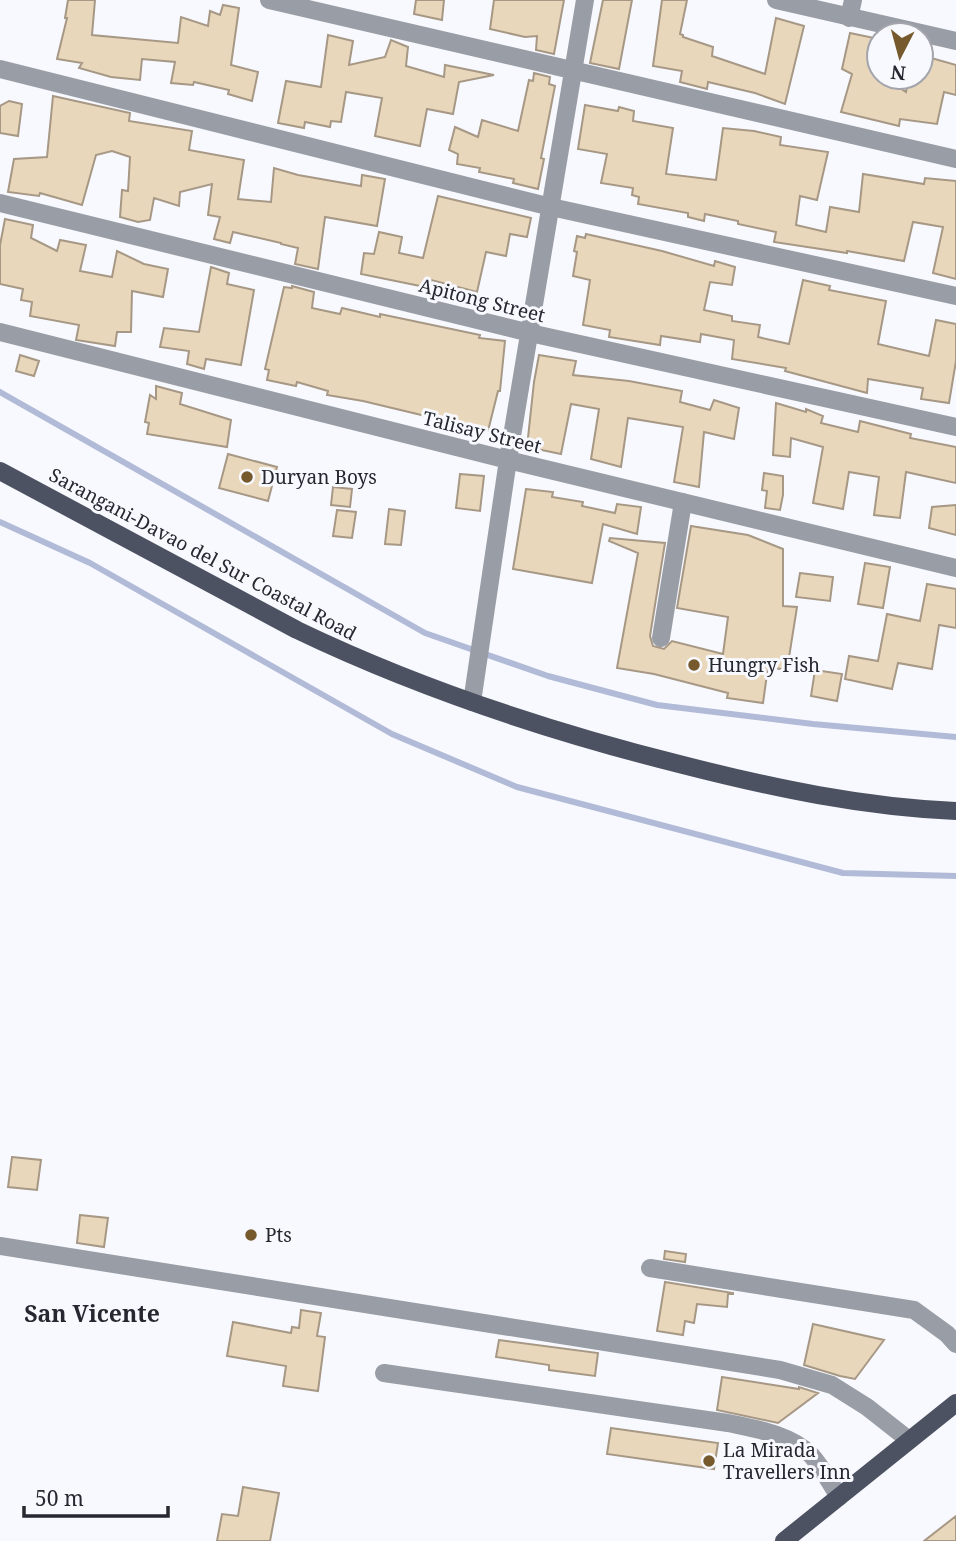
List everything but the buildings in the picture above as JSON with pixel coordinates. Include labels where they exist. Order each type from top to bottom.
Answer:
[{"type":"main road","name":"Sarangani-Davao del Sur Coastal Road","points":[[0,471],[297,630],[344,653],[472,702],[614,748],[753,783],[835,799],[956,811]]},
{"type":"main road","points":[[784,1541],[956,1403]]},
{"type":"street","points":[[269,0],[956,159]]},
{"type":"street","points":[[472,702],[585,0]]},
{"type":"street","points":[[776,0],[851,9],[956,41]]},
{"type":"street","points":[[0,69],[551,207],[956,296]]},
{"type":"street","name":"Apitong Street","points":[[0,203],[530,333],[956,427]]},
{"type":"street","name":"Talisay Street","points":[[0,332],[509,460],[956,568]]},
{"type":"street","points":[[661,638],[683,502]]},
{"type":"street","points":[[0,1246],[780,1370],[832,1385],[867,1407],[909,1440]]},
{"type":"street","points":[[650,1268],[914,1310],[947,1334],[956,1344]]},
{"type":"street","points":[[384,1373],[757,1429],[800,1446],[812,1456],[839,1497]]},
{"type":"waterway","points":[[0,392],[425,633],[548,676],[657,705],[813,724],[956,737]]},
{"type":"waterway","points":[[0,522],[90,563],[392,734],[517,787],[843,873],[956,876]]},
{"type":"place","name":"Duryan Boys","points":[[247,477]]},
{"type":"place","name":"Hungry Fish","points":[[694,665]]},
{"type":"place","name":"Pts","points":[[251,1235]]},
{"type":"place","name":"La Mirada Travellers Inn","points":[[709,1461]]},
{"type":"district","name":"San Vicente","points":[[92,1313]]}]
